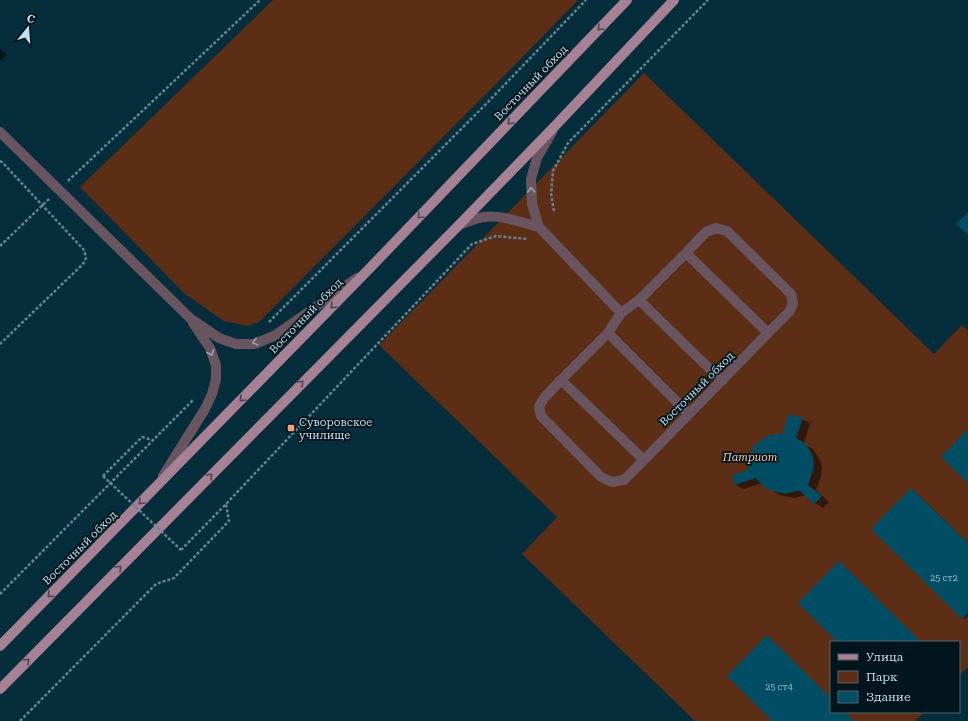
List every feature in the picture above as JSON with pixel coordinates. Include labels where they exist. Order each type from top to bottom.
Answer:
[{"type":"main road","name":"Восточный обход","points":[[0,646],[370,268],[627,0]]},
{"type":"main road","points":[[0,688],[555,126],[674,0]]},
{"type":"lane","points":[[555,126],[536,158],[531,179],[532,204],[539,227],[621,313]]},
{"type":"lane","points":[[0,132],[191,319],[219,338],[236,344],[254,344],[274,336],[370,268]]},
{"type":"lane","points":[[458,225],[484,217],[498,217],[539,227]]},
{"type":"lane","name":"Восточный обход","points":[[561,380],[544,398],[539,407],[542,416],[601,477],[612,482],[624,480],[789,312],[793,304],[791,294],[727,231],[716,228],[706,232],[686,253]]},
{"type":"lane","points":[[644,460],[561,380],[608,333],[621,313],[639,300],[686,253],[768,333]]},
{"type":"lane","points":[[639,300],[722,381]]},
{"type":"lane","points":[[157,486],[205,409],[212,394],[216,379],[216,364],[210,348],[191,319]]},
{"type":"lane","points":[[608,333],[689,414]]},
{"type":"path","points":[[0,246],[260,0]]},
{"type":"path","points":[[267,324],[487,103],[586,0]]},
{"type":"path","points":[[554,211],[551,194],[553,171],[568,143],[708,0]]},
{"type":"path","points":[[0,161],[84,250],[86,258],[83,264],[0,344]]},
{"type":"path","points":[[152,440],[142,438],[104,476],[181,550],[472,244],[496,236],[528,239]]},
{"type":"path","points":[[0,594],[196,396]]},
{"type":"path","points":[[20,721],[156,584],[174,578],[229,521],[226,504]]},
{"type":"green space","points":[[273,0],[578,0],[259,322],[248,326],[224,321],[185,294],[80,187]]},
{"type":"green space","name":"Патриот","points":[[644,73],[934,354],[962,325],[968,331],[968,667],[960,675],[960,641],[830,641],[830,713],[923,713],[915,721],[695,721],[522,554],[557,517],[379,345]]},
{"type":"building","points":[[968,212],[968,235],[956,224]]},
{"type":"building","points":[[789,414],[803,418],[796,438],[805,443],[812,454],[814,462],[813,471],[808,485],[822,496],[814,504],[800,491],[785,494],[770,490],[763,486],[756,478],[735,485],[732,475],[748,470],[753,447],[757,443],[769,435],[782,434]]},
{"type":"building","points":[[968,429],[968,483],[941,457]]},
{"type":"building","points":[[911,488],[968,543],[968,613],[962,619],[871,529]]},
{"type":"building","points":[[839,561],[920,641],[836,641],[798,603]]},
{"type":"building","points":[[767,635],[830,697],[830,713],[846,713],[854,721],[772,721],[727,676]]},
{"type":"place","name":"Суворовское училище","points":[[291,428]]}]
